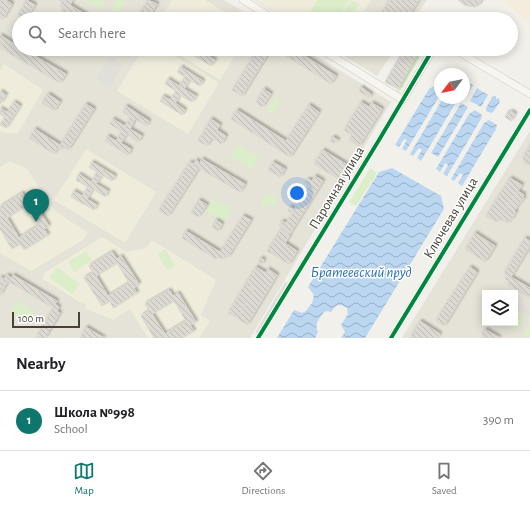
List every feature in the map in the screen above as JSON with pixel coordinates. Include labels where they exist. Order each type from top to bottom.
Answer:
[{"type":"street","points":[[243,0],[263,12]]},
{"type":"street","points":[[332,56],[403,100]]},
{"type":"street","name":"Паромная улица","points":[[258,338],[429,56]]},
{"type":"street","points":[[466,56],[530,94]]},
{"type":"street","name":"Ключевая улица","points":[[391,338],[530,110]]},
{"type":"shaded area","points":[[0,0],[224,0],[244,12],[12,12],[12,56],[316,56],[391,102],[250,338],[0,338]]},
{"type":"shaded area","points":[[172,0],[205,0],[225,12],[165,12]]},
{"type":"shaded area","points":[[254,0],[427,0],[419,12],[274,12]]},
{"type":"shaded area","points":[[256,0],[371,0],[364,12],[274,12]]},
{"type":"shaded area","points":[[502,0],[530,0],[530,23],[518,14],[518,12],[516,12]]},
{"type":"shaded area","points":[[139,56],[175,56],[219,83],[188,134],[117,91]]},
{"type":"shaded area","points":[[181,56],[235,56],[220,80]]},
{"type":"shaded area","points":[[344,56],[390,56],[377,76]]},
{"type":"shaded area","points":[[110,57],[123,65],[110,87],[97,79]]},
{"type":"shaded area","points":[[4,64],[43,90],[18,133],[5,133],[1,131],[0,133],[0,70]]},
{"type":"shaded area","points":[[530,131],[530,338],[402,338]]},
{"type":"shaded area","points":[[86,149],[156,192],[125,243],[54,200]]},
{"type":"shaded area","points":[[10,161],[27,169],[55,211],[88,233],[83,240],[31,271],[0,253],[0,167]]},
{"type":"shaded area","points":[[102,237],[126,252],[146,248],[152,240],[216,280],[201,315],[210,321],[199,338],[148,338],[130,309],[113,320],[85,308],[86,304],[78,301],[43,279],[44,273]]},
{"type":"shaded area","points":[[285,282],[288,283],[258,334],[255,333]]},
{"type":"shaded area","points":[[518,303],[530,310],[530,316],[518,309]]},
{"type":"green space","points":[[84,0],[104,0],[105,1],[100,10]]},
{"type":"green space","points":[[116,0],[122,0],[125,2],[118,12],[114,12],[110,9]]},
{"type":"green space","points":[[317,0],[349,0],[341,12],[310,12]]},
{"type":"green space","points":[[351,0],[359,4],[354,12],[343,12]]},
{"type":"green space","points":[[417,56],[421,56],[401,90],[395,93]]},
{"type":"green space","points":[[276,96],[282,101],[273,114],[267,110]]},
{"type":"green space","points":[[238,144],[259,158],[251,170],[230,156]]},
{"type":"green space","points":[[370,168],[377,173],[356,206],[349,202]]},
{"type":"green space","points":[[274,194],[277,204],[263,207],[261,197]]},
{"type":"green space","points":[[213,198],[232,209],[224,222],[206,211]]},
{"type":"green space","points":[[165,249],[175,266],[168,271],[157,254]]},
{"type":"green space","points":[[86,251],[92,260],[74,272],[68,262]]},
{"type":"green space","points":[[57,267],[80,284],[72,294],[49,278]]},
{"type":"green space","points":[[17,301],[35,312],[28,323],[10,312]]},
{"type":"green space","points":[[518,313],[525,318],[516,332],[509,328],[510,326],[518,326]]},
{"type":"green space","points":[[530,323],[530,338],[523,335]]},
{"type":"water","points":[[470,83],[473,85],[470,91]]},
{"type":"water","points":[[434,86],[435,104],[406,151],[402,149],[407,140],[404,139],[399,147],[395,145],[429,89]]},
{"type":"water","points":[[477,88],[488,95],[481,107],[470,101]]},
{"type":"water","points":[[496,96],[496,99],[499,98],[500,102],[493,112],[491,113],[486,111],[492,97]]},
{"type":"water","points":[[439,104],[455,104],[421,161],[417,158],[422,150],[419,148],[413,156],[410,154]]},
{"type":"water","points":[[460,104],[468,107],[438,157],[431,153]]},
{"type":"water","points":[[475,110],[482,115],[481,119],[447,176],[443,174],[448,165],[445,163],[440,172],[436,169],[469,114]]},
{"type":"water","points":[[489,120],[497,125],[496,129],[462,186],[458,183],[463,175],[460,173],[454,181],[451,179],[484,123]]},
{"type":"water","name":"Братеевский пруд","points":[[392,168],[441,196],[444,209],[365,338],[341,338],[345,332],[341,325],[348,314],[347,308],[342,305],[338,305],[334,307],[331,312],[324,312],[318,322],[318,332],[315,338],[277,338],[294,310],[302,313],[306,311],[312,303],[314,295],[308,287],[379,172]]},
{"type":"building","points":[[0,0],[6,0],[12,4],[3,19],[0,17]]},
{"type":"building","points":[[26,0],[35,5],[30,12],[20,12]]},
{"type":"building","points":[[59,0],[73,0],[70,5],[82,12],[61,12],[64,8],[60,6],[62,2]]},
{"type":"building","points":[[148,0],[157,4],[152,12],[140,12]]},
{"type":"building","points":[[389,0],[419,0],[411,12],[382,12]]},
{"type":"building","points":[[458,0],[481,0],[479,5],[474,7],[464,5]]},
{"type":"building","points":[[0,35],[12,43],[12,55],[0,48]]},
{"type":"building","points":[[14,56],[35,56],[66,74],[60,83]]},
{"type":"building","points":[[195,56],[208,56],[215,60],[211,66]]},
{"type":"building","points":[[254,56],[267,56],[242,96],[232,90]]},
{"type":"building","points":[[286,56],[305,56],[336,76],[331,84]]},
{"type":"building","points":[[400,56],[417,56],[398,89],[385,82]]},
{"type":"building","points":[[181,67],[203,81],[200,86],[190,80],[184,89],[196,96],[192,102],[180,95],[175,103],[185,110],[182,115],[160,101],[163,96],[170,100],[176,91],[165,84],[168,79],[179,86],[185,77],[177,72]]},
{"type":"building","points":[[361,87],[371,94],[369,98],[359,91]]},
{"type":"building","points":[[264,89],[271,94],[262,107],[256,102]]},
{"type":"building","points":[[0,91],[6,95],[0,104]]},
{"type":"building","points":[[48,94],[60,102],[54,111],[42,103]]},
{"type":"building","points":[[14,102],[20,106],[6,128],[0,125],[5,117],[0,114],[0,108],[7,112]]},
{"type":"building","points":[[361,102],[369,107],[372,103],[382,109],[359,146],[349,140],[352,135],[344,130]]},
{"type":"building","points":[[86,104],[94,109],[68,150],[63,147],[61,150],[58,148],[54,154],[29,138],[35,129],[60,145]]},
{"type":"building","points":[[309,105],[319,112],[290,157],[231,119],[237,110],[286,141]]},
{"type":"building","points":[[126,106],[149,121],[146,126],[135,119],[130,129],[142,136],[138,142],[127,134],[121,143],[131,149],[128,155],[105,141],[108,136],[116,141],[122,132],[110,124],[113,119],[125,126],[130,117],[123,112]]},
{"type":"building","points":[[511,111],[515,114],[511,121],[505,117],[508,112],[510,113]]},
{"type":"building","points":[[211,119],[220,125],[217,130],[226,136],[221,144],[212,138],[207,146],[198,141]]},
{"type":"building","points":[[333,137],[338,140],[337,142],[335,141],[334,143],[330,141]]},
{"type":"building","points":[[530,145],[530,166],[524,162],[523,157]]},
{"type":"building","points":[[323,150],[349,166],[348,168],[350,169],[348,172],[346,171],[340,180],[314,164]]},
{"type":"building","points":[[202,159],[245,184],[240,192],[199,168],[168,216],[159,210],[190,162],[194,164],[196,160],[200,163]]},
{"type":"building","points":[[92,162],[115,176],[112,181],[102,175],[96,184],[108,191],[105,197],[93,189],[87,199],[97,205],[94,210],[71,197],[74,191],[82,196],[88,187],[76,180],[79,174],[91,182],[97,172],[89,167]]},
{"type":"building","points":[[273,162],[285,169],[280,177],[268,170]]},
{"type":"building","points":[[315,176],[323,181],[290,234],[279,225],[282,221],[286,223],[292,214],[288,211],[290,207],[294,209],[300,200],[296,197],[299,193],[303,195],[309,186],[305,183],[308,179],[312,181]]},
{"type":"building","points":[[510,178],[522,185],[501,217],[503,217],[500,221],[498,219],[496,222],[486,216]]},
{"type":"building","points":[[518,191],[524,195],[524,198],[514,211],[516,212],[508,223],[501,219],[503,217],[501,217]]},
{"type":"building","points":[[22,193],[26,199],[30,197],[49,226],[44,229],[48,235],[24,250],[20,244],[12,249],[0,229],[0,215],[2,214],[0,207]],"holes":[[[27,205],[39,225],[19,238],[7,218]]]},
{"type":"building","points":[[199,200],[207,205],[198,217],[191,213]]},
{"type":"building","points":[[243,216],[251,220],[228,257],[225,255],[222,259],[217,256],[216,259],[182,238],[186,231],[220,252]]},
{"type":"building","points":[[216,220],[222,224],[218,231],[212,227]]},
{"type":"building","points":[[281,229],[290,235],[285,243],[297,251],[289,264],[267,251]]},
{"type":"building","points":[[475,233],[495,246],[485,262],[465,249]]},
{"type":"building","points":[[525,238],[530,241],[530,246],[511,277],[530,288],[530,298],[507,284],[509,281],[505,279],[507,275],[504,273]]},
{"type":"building","points":[[112,252],[117,259],[121,256],[139,284],[134,288],[137,293],[113,308],[110,301],[102,306],[84,278],[93,273],[89,266]],"holes":[[[117,263],[129,283],[108,296],[96,276]]]},
{"type":"building","points":[[261,258],[264,260],[262,264],[258,262]]},
{"type":"building","points":[[256,267],[266,273],[268,269],[277,275],[247,325],[237,318],[254,289],[245,284]]},
{"type":"building","points":[[470,267],[477,272],[444,326],[436,320]]},
{"type":"building","points":[[7,275],[12,278],[13,275],[57,301],[55,304],[59,307],[57,311],[60,313],[45,338],[36,337],[53,308],[8,281],[0,295],[0,277],[4,279]]},
{"type":"building","points":[[245,284],[254,289],[237,318],[228,313]]},
{"type":"building","points":[[169,290],[173,296],[178,293],[196,322],[190,325],[194,331],[182,338],[154,338],[141,316],[149,311],[145,304]],"holes":[[[174,301],[186,321],[165,334],[152,314]]]},
{"type":"building","points":[[420,321],[440,334],[437,338],[410,337]]},
{"type":"building","points":[[86,327],[104,338],[80,338]]},
{"type":"building","points":[[485,329],[500,338],[484,338],[481,336]]},
{"type":"cycle path","points":[[258,338],[429,56]]},
{"type":"cycle path","points":[[391,338],[530,110]]},
{"type":"place","name":"Школа №998","points":[[36,222]]}]
